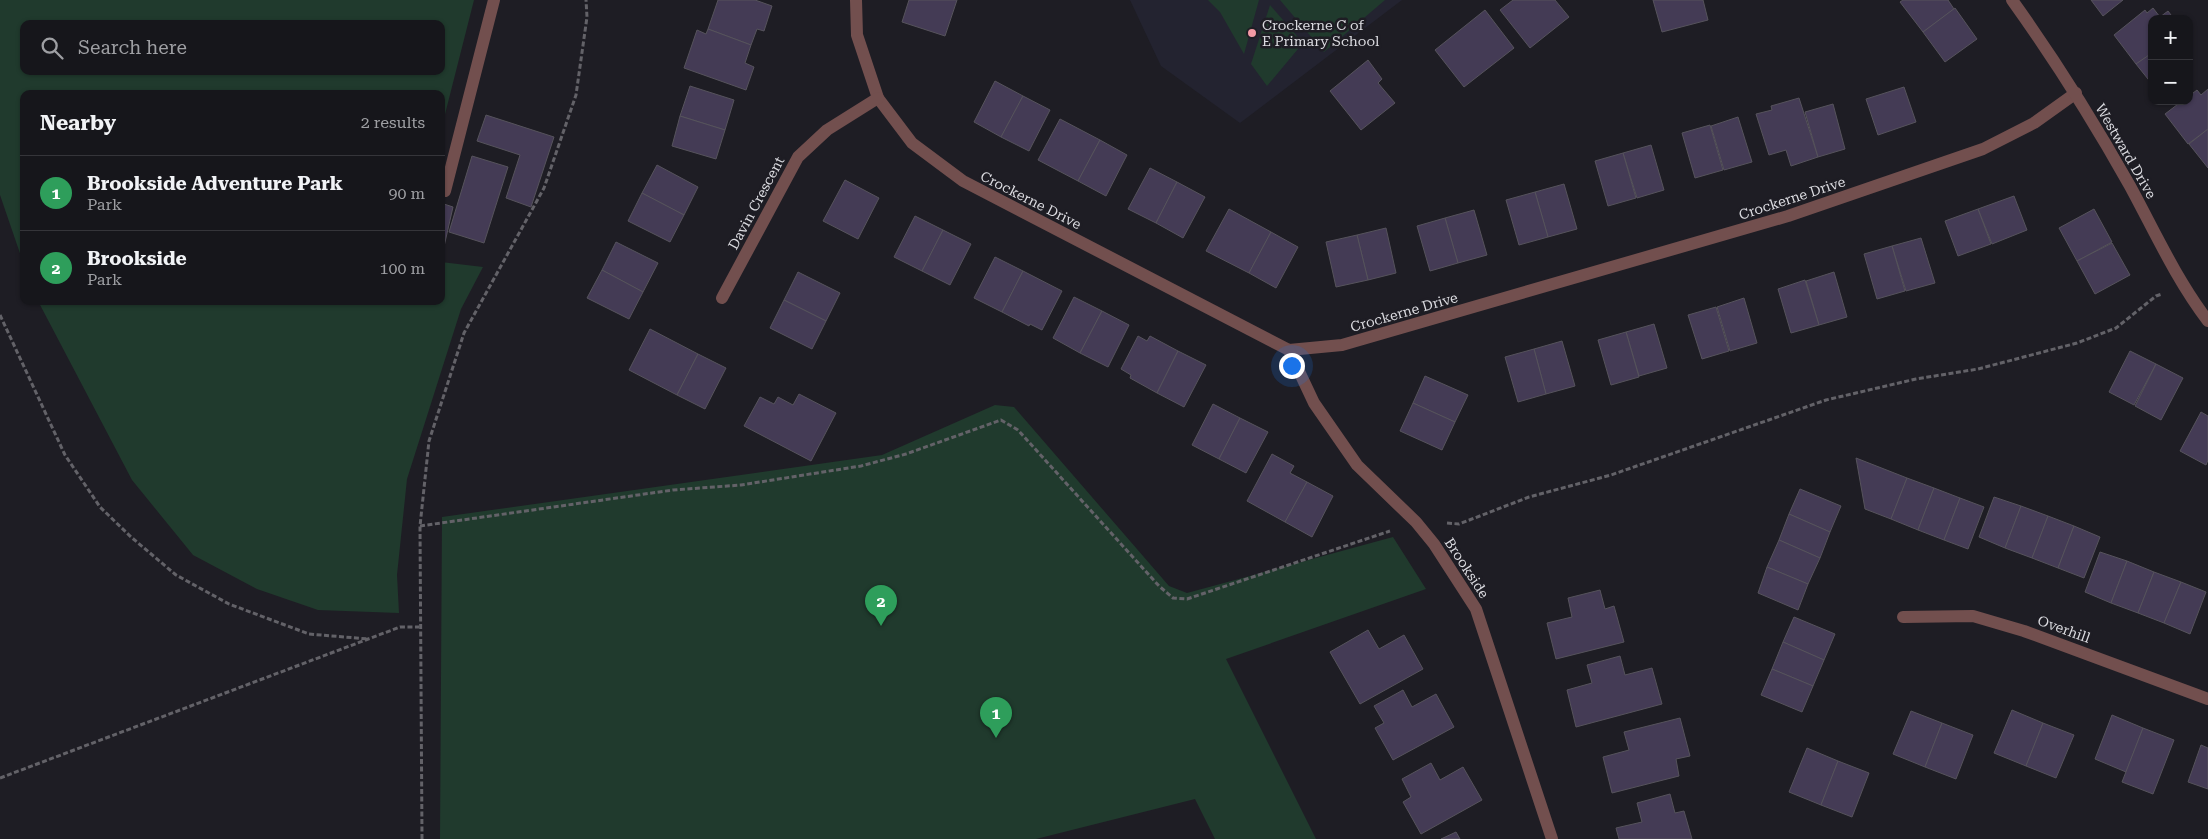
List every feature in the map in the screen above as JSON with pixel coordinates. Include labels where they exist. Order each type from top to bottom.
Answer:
[{"type":"street","points":[[445,191],[494,0]]},
{"type":"street","name":"Crockerne Drive","points":[[856,0],[858,35],[878,98],[912,143],[963,181],[1289,350],[1342,345],[1788,216],[1983,149],[2034,123],[2076,93]]},
{"type":"street","name":"Westward Drive","points":[[2012,0],[2076,93],[2130,186],[2183,286],[2208,321]]},
{"type":"street","name":"Davin Crescent","points":[[722,298],[798,157],[827,130],[878,98]]},
{"type":"street","name":"Brookside","points":[[1289,350],[1314,402],[1357,465],[1416,522],[1434,544],[1476,608],[1552,839]]},
{"type":"street","name":"Overhill","points":[[1903,617],[1974,616],[2024,631],[2208,699]]},
{"type":"path","points":[[422,839],[419,627],[420,526],[429,441],[464,334],[544,188],[576,95],[587,17],[586,0]]},
{"type":"path","points":[[420,526],[674,490],[741,484],[861,466],[906,454],[1001,420],[1018,430],[1159,586],[1174,598],[1187,600],[1416,522],[1459,524],[1529,498],[1611,475],[1826,400],[1916,379],[1978,369],[2077,343],[2116,328],[2156,296],[2183,286]]},
{"type":"path","points":[[0,315],[64,455],[100,507],[130,537],[176,575],[229,604],[309,634],[368,640]]},
{"type":"path","points":[[0,778],[400,627],[419,627]]},
{"type":"shaded area","name":"Crockerne C of E Primary School","points":[[1130,0],[1402,0],[1240,123],[1161,66]]},
{"type":"green space","points":[[0,0],[474,0],[445,114],[445,90],[20,90],[20,253],[0,195]]},
{"type":"green space","points":[[1208,0],[1259,0],[1244,54],[1220,12]]},
{"type":"green space","points":[[1280,0],[1385,0],[1324,52]]},
{"type":"green space","points":[[1270,5],[1303,43],[1267,86],[1251,64]]},
{"type":"green space","points":[[445,262],[483,267],[461,309],[407,479],[397,575],[399,613],[318,610],[257,589],[193,555],[132,480],[40,305],[445,305]]},
{"type":"green space","points":[[995,405],[1014,407],[1169,586],[1187,593],[1393,537],[1426,589],[1226,659],[1316,839],[1215,839],[1195,799],[1036,839],[440,839],[442,517],[882,455]]},
{"type":"building","points":[[718,0],[755,0],[772,6],[764,31],[757,29],[751,45],[708,29]]},
{"type":"building","points":[[909,0],[957,0],[945,36],[902,22]]},
{"type":"building","points":[[1513,0],[1555,0],[1569,17],[1530,48],[1500,10]]},
{"type":"building","points":[[1653,0],[1703,0],[1708,20],[1662,32]]},
{"type":"building","points":[[1903,0],[1948,0],[1954,9],[1923,32],[1900,2]]},
{"type":"building","points":[[2091,0],[2123,0],[2103,16]]},
{"type":"building","points":[[1955,8],[1977,39],[1945,62],[1923,32]]},
{"type":"building","points":[[2153,8],[2158,15],[2148,15],[2148,56],[2136,64],[2114,35],[2145,10],[2147,13]]},
{"type":"building","points":[[1485,10],[1514,48],[1464,87],[1435,50]]},
{"type":"building","points":[[2168,11],[2171,15],[2163,15]]},
{"type":"building","points":[[708,29],[751,45],[745,63],[754,67],[746,90],[684,68],[697,30],[706,34]]},
{"type":"building","points":[[2148,56],[2148,79],[2136,64]]},
{"type":"building","points":[[1368,60],[1382,79],[1378,83],[1395,103],[1361,130],[1330,91]]},
{"type":"building","points":[[995,81],[1023,96],[1001,137],[974,122]]},
{"type":"building","points":[[690,86],[734,100],[725,130],[680,116]]},
{"type":"building","points":[[1904,87],[1916,122],[1878,135],[1866,99]]},
{"type":"building","points":[[2208,89],[2208,129],[2188,144],[2165,114],[2177,105],[2193,105],[2193,93],[2197,90],[2201,95]]},
{"type":"building","points":[[1023,96],[1050,110],[1029,151],[1001,137]]},
{"type":"building","points":[[1799,98],[1818,157],[1791,166],[1786,150],[1769,155],[1756,114],[1772,110],[1771,106]]},
{"type":"building","points":[[1833,104],[1845,149],[1818,157],[1805,112]]},
{"type":"building","points":[[486,115],[554,137],[531,207],[506,198],[520,155],[477,141]]},
{"type":"building","points":[[680,116],[725,130],[716,159],[672,146]]},
{"type":"building","points":[[1738,117],[1752,162],[1724,170],[1711,126]]},
{"type":"building","points":[[1060,119],[1100,140],[1078,181],[1038,160]]},
{"type":"building","points":[[1710,125],[1723,170],[1695,178],[1682,133]]},
{"type":"building","points":[[2208,129],[2208,168],[2189,144]]},
{"type":"building","points":[[1100,140],[1127,155],[1106,196],[1078,181]]},
{"type":"building","points":[[1651,145],[1664,190],[1637,198],[1623,153]]},
{"type":"building","points":[[1623,153],[1636,198],[1608,206],[1595,161]]},
{"type":"building","points":[[472,156],[508,167],[484,243],[449,232]]},
{"type":"building","points":[[657,165],[698,187],[684,215],[642,193]]},
{"type":"building","points":[[1150,168],[1177,182],[1156,223],[1128,209]]},
{"type":"building","points":[[845,180],[879,198],[858,239],[823,221]]},
{"type":"building","points":[[1177,182],[1205,197],[1183,238],[1156,223]]},
{"type":"building","points":[[1564,184],[1577,229],[1548,237],[1535,192]]},
{"type":"building","points":[[1535,192],[1548,237],[1519,245],[1506,200]]},
{"type":"building","points":[[642,193],[684,215],[670,242],[628,221]]},
{"type":"building","points":[[2014,196],[2027,230],[1992,244],[1978,209]]},
{"type":"building","points":[[445,204],[453,207],[445,242]]},
{"type":"building","points":[[1229,209],[1271,232],[1249,273],[1206,251]]},
{"type":"building","points":[[1978,209],[1991,244],[1958,256],[1945,221]]},
{"type":"building","points":[[2094,209],[2112,242],[2077,261],[2059,228]]},
{"type":"building","points":[[1474,210],[1487,255],[1458,263],[1445,218]]},
{"type":"building","points":[[915,216],[943,230],[922,271],[894,257]]},
{"type":"building","points":[[1445,218],[1458,263],[1430,271],[1417,226]]},
{"type":"building","points":[[1386,228],[1396,273],[1368,280],[1357,235]]},
{"type":"building","points":[[943,230],[971,244],[950,285],[922,271]]},
{"type":"building","points":[[1271,232],[1298,247],[1276,288],[1249,273]]},
{"type":"building","points":[[1357,235],[1368,280],[1336,287],[1326,242]]},
{"type":"building","points":[[1921,238],[1935,283],[1906,291],[1892,246]]},
{"type":"building","points":[[616,242],[658,263],[643,292],[602,270]]},
{"type":"building","points":[[2112,243],[2130,275],[2095,294],[2077,261]]},
{"type":"building","points":[[1892,246],[1905,291],[1877,299],[1864,254]]},
{"type":"building","points":[[995,257],[1023,271],[1002,312],[974,298]]},
{"type":"building","points":[[602,270],[643,292],[629,319],[587,298]]},
{"type":"building","points":[[1023,271],[1062,291],[1042,330],[1030,324],[1029,326],[1002,312]]},
{"type":"building","points":[[798,272],[840,293],[826,321],[784,300]]},
{"type":"building","points":[[1834,272],[1847,317],[1819,325],[1806,281]]},
{"type":"building","points":[[1805,280],[1819,325],[1791,333],[1778,289]]},
{"type":"building","points":[[1074,297],[1102,311],[1080,353],[1053,338]]},
{"type":"building","points":[[1744,298],[1757,343],[1730,351],[1717,307]]},
{"type":"building","points":[[784,300],[826,321],[812,349],[770,328]]},
{"type":"building","points":[[1716,307],[1729,351],[1702,359],[1688,315]]},
{"type":"building","points":[[1102,311],[1129,325],[1108,367],[1080,353]]},
{"type":"building","points":[[1654,324],[1667,368],[1639,376],[1626,332]]},
{"type":"building","points":[[650,329],[698,354],[677,395],[629,370]]},
{"type":"building","points":[[1626,332],[1639,377],[1611,385],[1598,340]]},
{"type":"building","points":[[1138,336],[1147,341],[1150,336],[1178,351],[1157,393],[1130,378],[1131,375],[1121,369]]},
{"type":"building","points":[[1562,341],[1575,386],[1546,394],[1534,349]]},
{"type":"building","points":[[1534,349],[1546,394],[1518,402],[1505,357]]},
{"type":"building","points":[[1178,351],[1206,365],[1184,407],[1157,393]]},
{"type":"building","points":[[2130,351],[2156,364],[2134,405],[2109,392]]},
{"type":"building","points":[[698,354],[726,368],[705,409],[677,395]]},
{"type":"building","points":[[2156,364],[2183,378],[2161,420],[2135,406]]},
{"type":"building","points":[[1425,376],[1468,395],[1455,422],[1413,403]]},
{"type":"building","points":[[799,394],[836,413],[811,461],[744,426],[760,397],[774,404],[778,397],[793,405]]},
{"type":"building","points":[[1413,403],[1455,422],[1442,450],[1400,431]]},
{"type":"building","points":[[1213,404],[1240,418],[1219,459],[1192,445]]},
{"type":"building","points":[[2201,412],[2208,416],[2208,460],[2206,465],[2180,451]]},
{"type":"building","points":[[1240,418],[1268,432],[1246,473],[1219,459]]},
{"type":"building","points":[[1272,454],[1294,466],[1290,473],[1307,482],[1285,522],[1247,501]]},
{"type":"building","points":[[1856,458],[1907,478],[1891,519],[1865,509]]},
{"type":"building","points":[[1907,478],[1934,488],[1918,530],[1891,519]]},
{"type":"building","points":[[1307,482],[1333,496],[1312,537],[1285,522]]},
{"type":"building","points":[[1934,488],[1960,498],[1944,540],[1918,530]]},
{"type":"building","points":[[1800,489],[1841,506],[1830,532],[1789,514]]},
{"type":"building","points":[[1994,497],[2021,506],[2005,548],[1979,537]]},
{"type":"building","points":[[1960,498],[1984,507],[1968,549],[1944,540]]},
{"type":"building","points":[[2021,506],[2048,516],[2032,558],[2005,548]]},
{"type":"building","points":[[1789,514],[1830,532],[1820,558],[1779,540]]},
{"type":"building","points":[[2048,516],[2074,526],[2058,568],[2032,558]]},
{"type":"building","points":[[2074,526],[2100,537],[2084,578],[2058,568]]},
{"type":"building","points":[[1779,540],[1820,558],[1808,584],[1767,567]]},
{"type":"building","points":[[2100,552],[2127,561],[2111,603],[2085,592]]},
{"type":"building","points":[[2127,561],[2154,572],[2138,613],[2111,603]]},
{"type":"building","points":[[1767,567],[1808,584],[1798,610],[1758,593]]},
{"type":"building","points":[[2154,572],[2181,582],[2164,623],[2138,613]]},
{"type":"building","points":[[2181,582],[2206,592],[2190,634],[2164,623]]},
{"type":"building","points":[[1600,590],[1605,609],[1614,606],[1624,642],[1556,659],[1547,623],[1572,617],[1568,598]]},
{"type":"building","points":[[1794,617],[1835,634],[1824,660],[1783,642]]},
{"type":"building","points":[[1368,630],[1379,649],[1404,635],[1423,669],[1360,704],[1330,652]]},
{"type":"building","points":[[1783,642],[1824,660],[1813,686],[1772,669]]},
{"type":"building","points":[[1620,656],[1625,675],[1652,668],[1662,704],[1576,727],[1567,690],[1592,683],[1587,665]]},
{"type":"building","points":[[1772,669],[1813,686],[1802,712],[1761,695]]},
{"type":"building","points":[[1403,690],[1412,707],[1436,694],[1454,727],[1393,760],[1375,728],[1384,723],[1374,706]]},
{"type":"building","points":[[2012,710],[2043,723],[2026,766],[1994,753]]},
{"type":"building","points":[[1911,711],[1942,723],[1925,767],[1893,754]]},
{"type":"building","points":[[2112,715],[2143,728],[2126,772],[2095,759]]},
{"type":"building","points":[[1680,718],[1690,756],[1676,759],[1679,776],[1612,793],[1603,757],[1629,750],[1624,732]]},
{"type":"building","points":[[1942,723],[1973,735],[1956,779],[1925,767]]},
{"type":"building","points":[[2043,723],[2074,735],[2056,778],[2026,766]]},
{"type":"building","points":[[2143,728],[2174,740],[2153,794],[2122,782]]},
{"type":"building","points":[[2201,745],[2208,748],[2208,789],[2188,782]]},
{"type":"building","points":[[1807,748],[1838,761],[1821,805],[1789,792]]},
{"type":"building","points":[[1838,761],[1869,773],[1852,817],[1821,805]]},
{"type":"building","points":[[1431,763],[1440,780],[1463,767],[1482,800],[1421,834],[1403,802],[1411,797],[1402,779]]},
{"type":"building","points":[[1670,794],[1675,813],[1684,811],[1692,839],[1619,839],[1616,828],[1642,822],[1637,803]]},
{"type":"building","points":[[1456,832],[1460,839],[1441,839]]},
{"type":"place","name":"Crockerne C of E Primary School","points":[[1252,33]]},
{"type":"place","name":"Brookside","points":[[881,626]]},
{"type":"place","name":"Brookside Adventure Park","points":[[996,738]]}]
